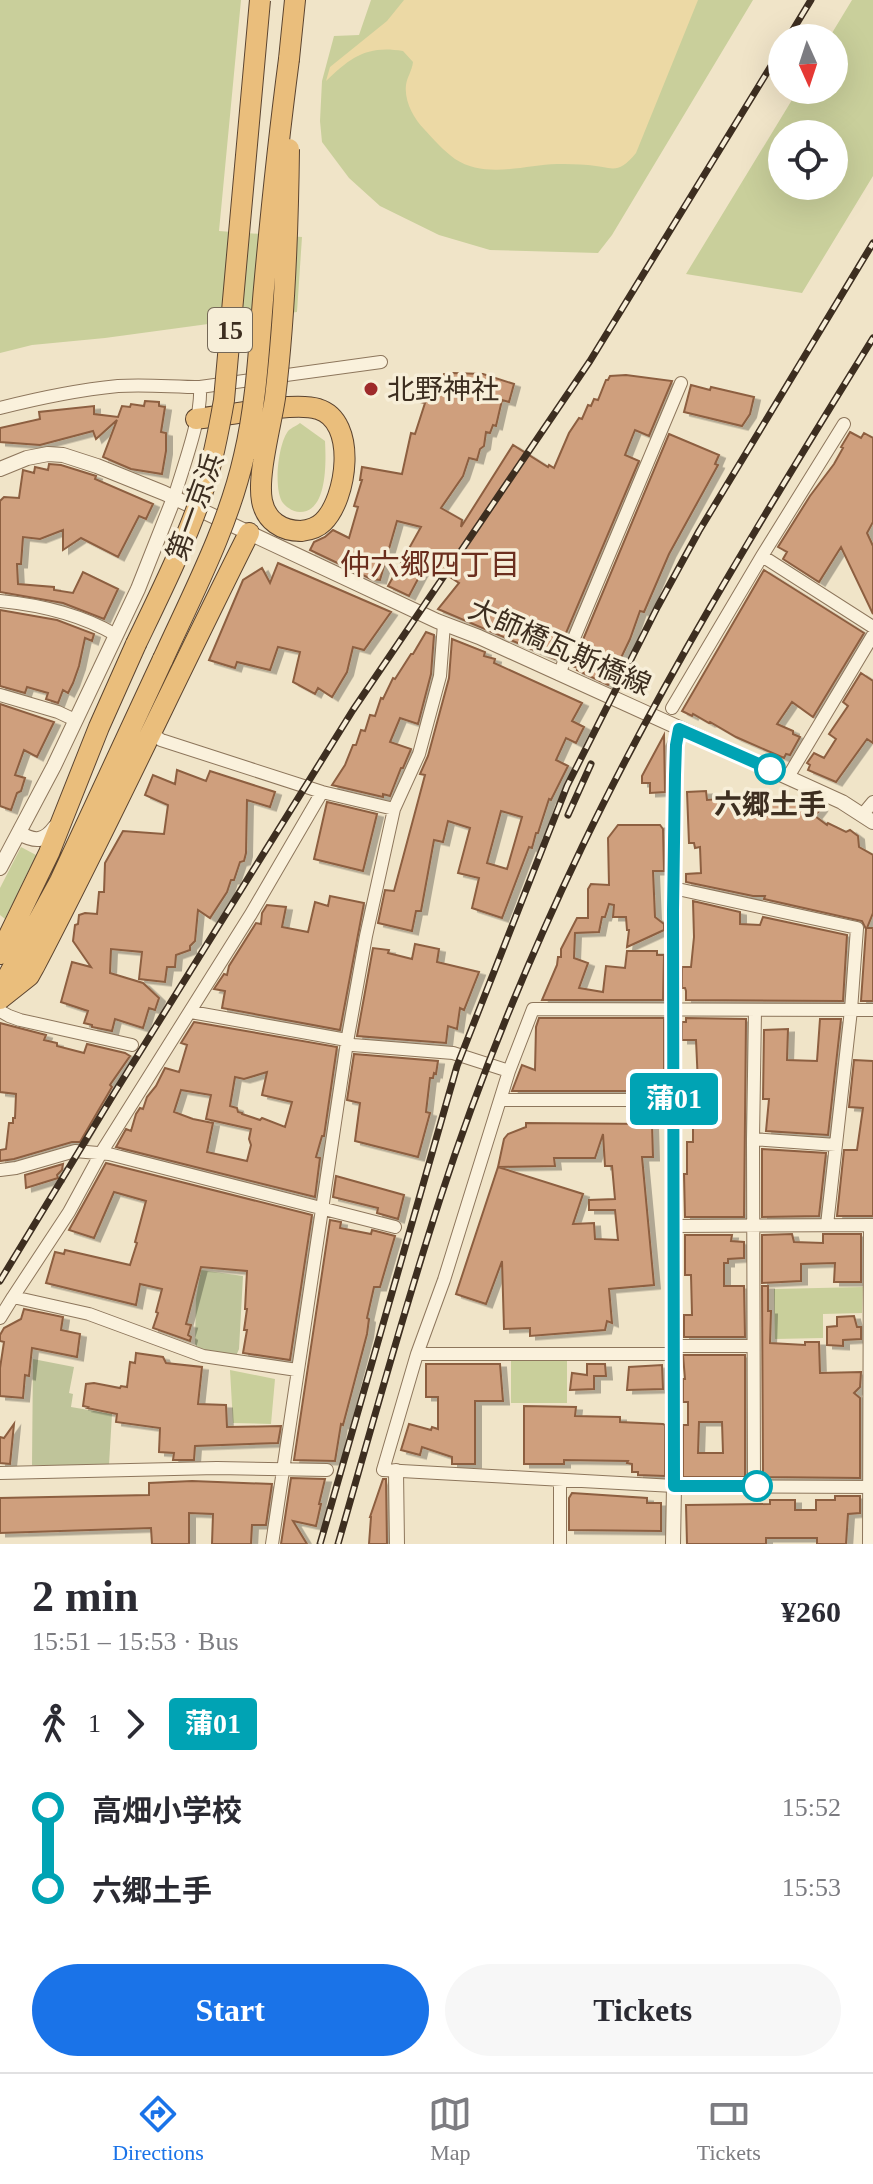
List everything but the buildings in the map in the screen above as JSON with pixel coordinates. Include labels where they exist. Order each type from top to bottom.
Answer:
[{"type":"highway","name":"第一京浜","points":[[0,954],[49,853],[99,727],[180,552],[215,451],[224,400],[260,0]]},
{"type":"highway","name":"第一京浜","points":[[0,991],[60,881],[163,659],[210,555],[243,459],[253,414],[276,155],[295,0]]},
{"type":"highway","points":[[196,419],[294,407],[319,409],[334,419],[343,442],[344,471],[340,496],[328,516],[313,529],[284,529],[268,517],[261,500],[261,483],[275,398],[281,328],[289,59]]},
{"type":"highway","points":[[0,999],[29,976],[93,855],[249,533]]},
{"type":"street","points":[[0,408],[39,398],[116,386],[200,387],[381,362]]},
{"type":"street","points":[[559,674],[681,383]]},
{"type":"street","points":[[0,868],[143,577],[174,498],[196,419],[200,387]]},
{"type":"street","points":[[672,708],[844,424]]},
{"type":"street","name":"大師橋瓦斯橋線","points":[[0,469],[38,455],[63,455],[97,466],[174,498],[444,624],[788,777],[868,818]]},
{"type":"street","points":[[762,556],[873,627]]},
{"type":"street","points":[[0,601],[58,610],[99,625],[116,635]]},
{"type":"street","points":[[272,1544],[321,1208],[366,936],[394,809],[419,754],[440,676],[444,624]]},
{"type":"street","points":[[788,777],[873,635]]},
{"type":"street","points":[[0,695],[75,720]]},
{"type":"street","points":[[673,1544],[673,888],[679,729]]},
{"type":"street","points":[[152,733],[161,740],[322,792],[394,809]]},
{"type":"street","points":[[0,1318],[69,1212],[101,1153],[191,1012],[322,792]]},
{"type":"street","points":[[868,818],[873,802]]},
{"type":"street","points":[[19,833],[35,841],[40,840],[52,832],[65,814]]},
{"type":"street","points":[[673,888],[857,928],[827,1225]]},
{"type":"street","points":[[871,1487],[674,1486],[383,1470],[417,1354],[444,1280],[509,1071],[533,1009],[873,1010]]},
{"type":"street","points":[[754,1486],[755,1010]]},
{"type":"street","points":[[0,1011],[20,1020],[132,1045]]},
{"type":"street","points":[[191,1012],[365,1046],[453,1053],[509,1071]]},
{"type":"street","points":[[501,1100],[674,1100]]},
{"type":"street","points":[[753,1139],[836,1145]]},
{"type":"street","points":[[0,1170],[75,1151],[101,1153],[395,1227]]},
{"type":"street","points":[[674,1226],[871,1225],[869,1544]]},
{"type":"street","points":[[13,1297],[89,1314],[203,1356],[297,1370]]},
{"type":"street","points":[[417,1354],[753,1346]]},
{"type":"street","points":[[0,1473],[282,1468],[327,1470]]},
{"type":"street","points":[[396,1471],[397,1544]]},
{"type":"street","points":[[560,1480],[560,1544]]},
{"type":"green space","points":[[0,0],[241,0],[219,231],[302,237],[297,312],[32,345],[0,353]]},
{"type":"green space","points":[[371,0],[753,0],[612,235],[598,253],[490,250],[439,235],[380,206],[349,178],[322,142],[322,81],[334,36],[359,35]]},
{"type":"green space","points":[[852,0],[873,0],[873,176],[802,293],[686,274],[768,139],[768,200],[848,200],[848,120],[780,120],[789,104],[848,104],[848,24],[837,24]]},
{"type":"green space","points":[[300,423],[325,441],[325,460],[323,484],[316,504],[300,512],[283,503],[278,477],[285,436]]},
{"type":"green space","points":[[21,847],[36,855],[5,919],[0,915],[0,888]]},
{"type":"green space","points":[[201,1270],[243,1276],[236,1356],[201,1352],[195,1344],[196,1299]]},
{"type":"green space","points":[[863,1287],[862,1313],[823,1314],[823,1338],[775,1339],[774,1289]]},
{"type":"green space","points":[[33,1359],[74,1367],[69,1393],[73,1394],[71,1407],[112,1414],[109,1465],[32,1465]]},
{"type":"green space","points":[[511,1359],[567,1360],[567,1403],[511,1403]]},
{"type":"green space","points":[[230,1370],[275,1379],[271,1424],[233,1423]]},
{"type":"sand","points":[[404,0],[698,0],[636,153],[624,165],[614,168],[557,164],[492,170],[455,159],[417,120],[410,109],[406,91],[413,62],[403,51],[379,50],[360,55],[326,81],[330,67],[387,21]]},
{"type":"railway","points":[[796,24],[811,0]]},
{"type":"railway","points":[[0,1281],[353,710],[590,361],[768,71]]},
{"type":"railway","points":[[320,1544],[457,1066],[567,786],[699,531],[873,243]]},
{"type":"railway","points":[[338,1544],[400,1328],[455,1154],[505,1020],[543,933],[582,847],[649,716],[759,525],[873,338]]},
{"type":"railway","points":[[568,815],[591,764]]},
{"type":"bus line","name":"蒲01","points":[[757,1486],[674,1486],[673,910],[675,775],[679,729],[770,769]]},
{"type":"place","name":"北野神社","points":[[371,389]]},
{"type":"place","name":"六郷土手","points":[[770,769]]},
{"type":"district","name":"仲六郷四丁目","points":[[430,564]]}]
